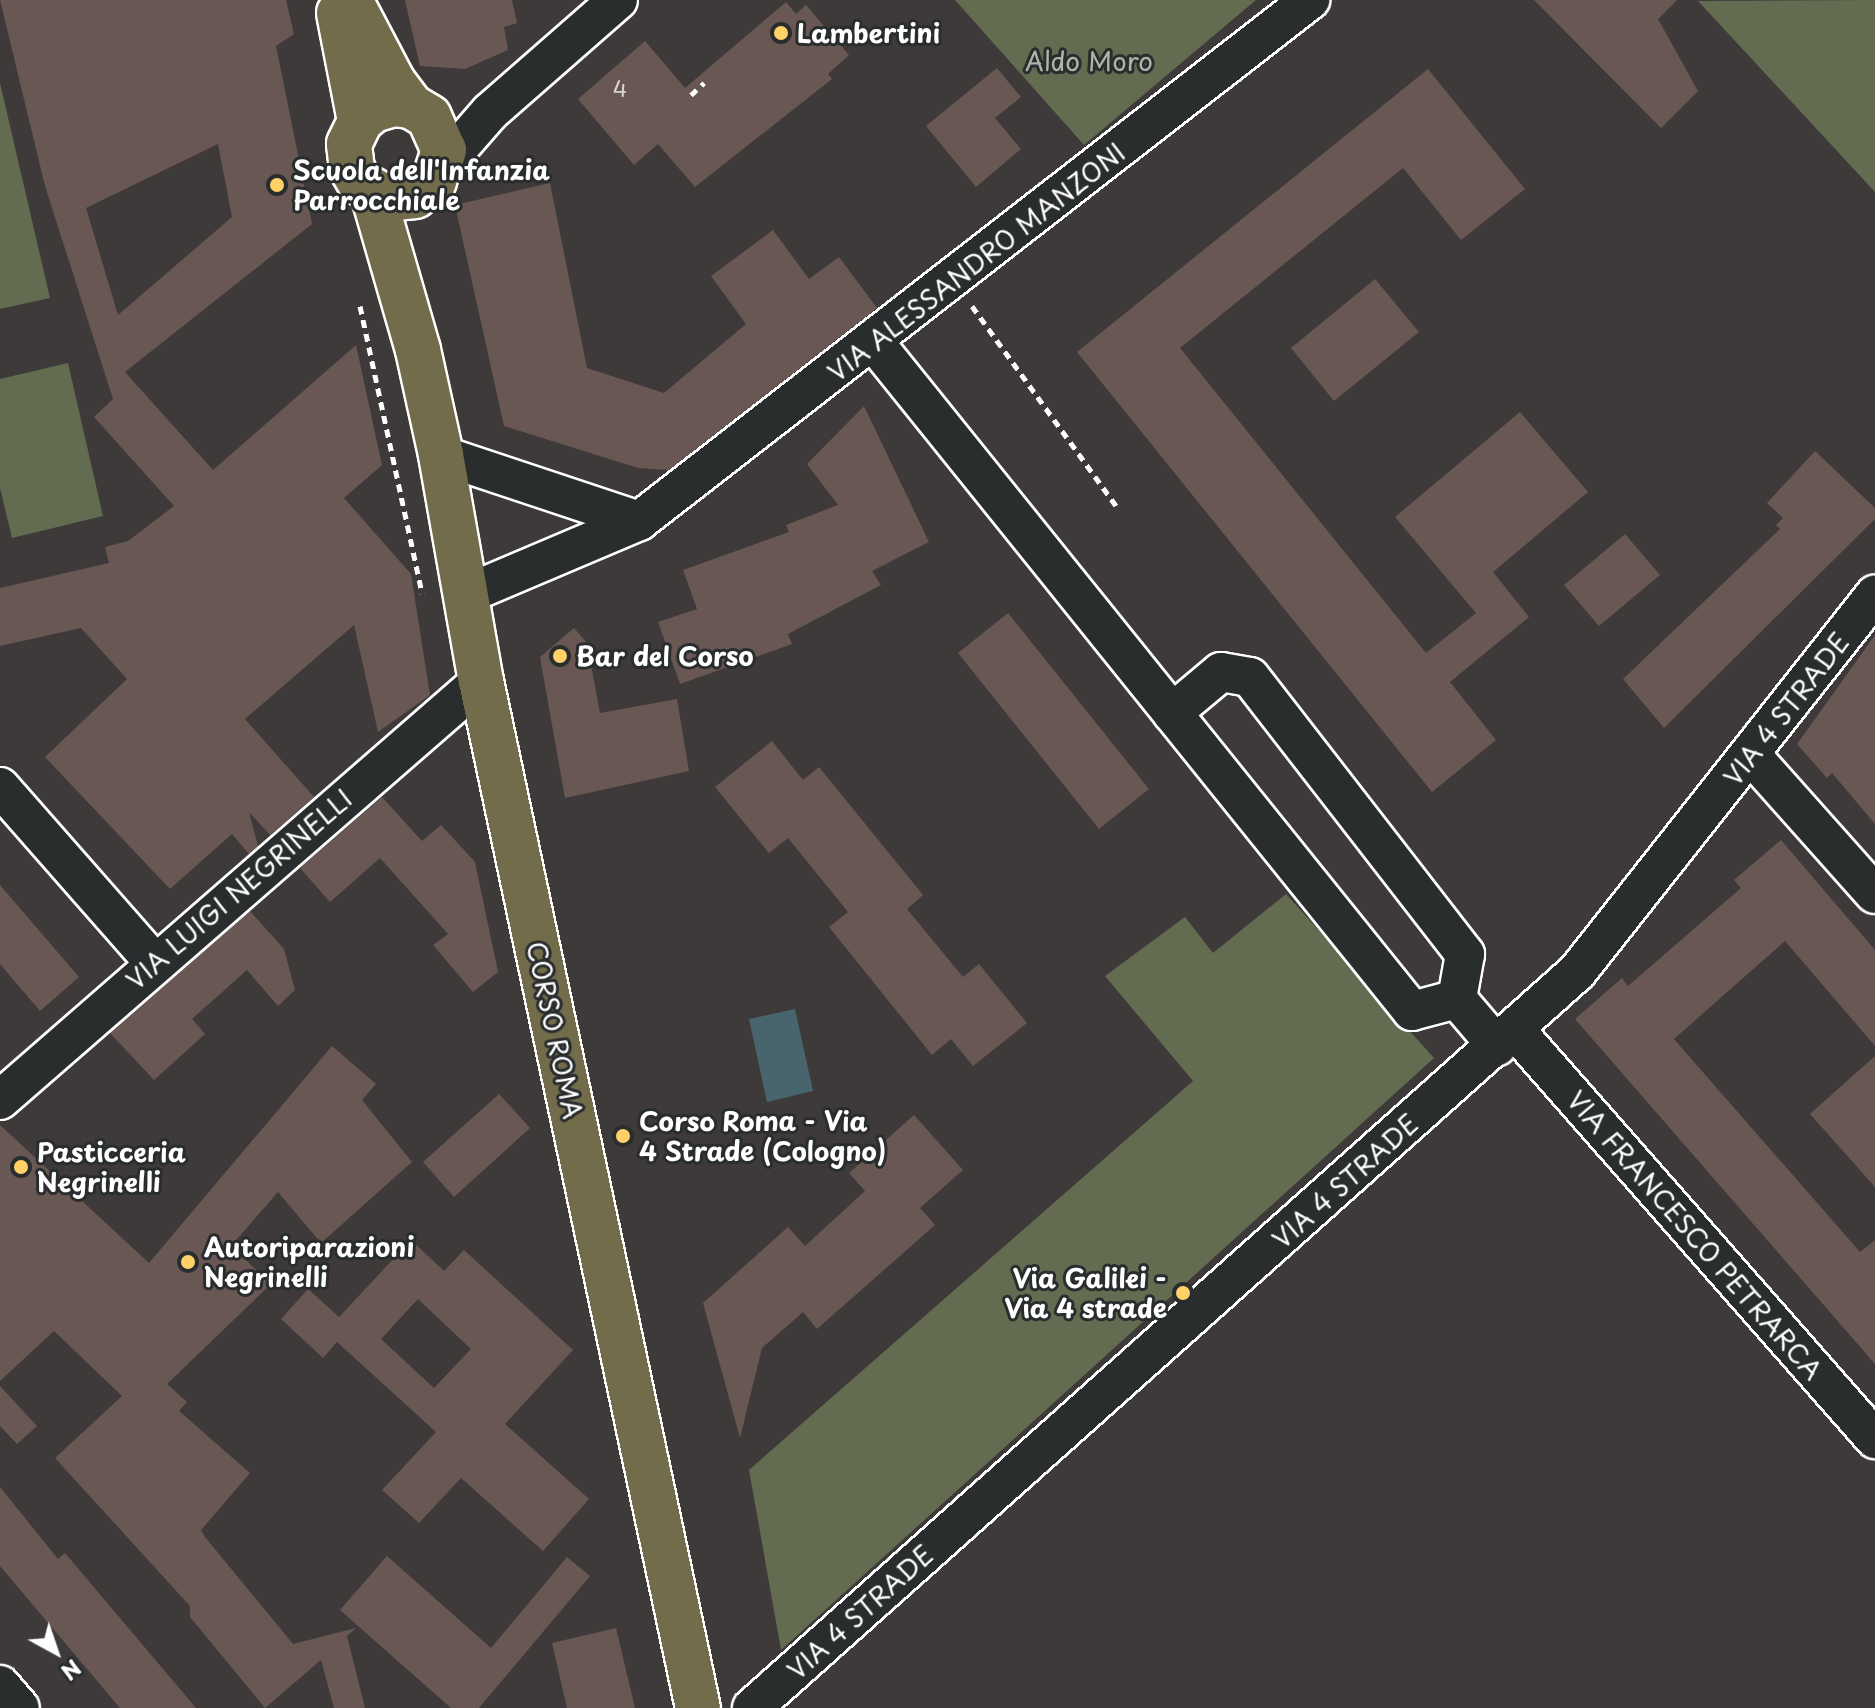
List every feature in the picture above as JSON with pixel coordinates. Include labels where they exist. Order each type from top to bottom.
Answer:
[{"type":"main road","name":"CORSO ROMA","points":[[337,0],[360,121],[348,153],[360,183],[410,186]]},
{"type":"main road","name":"CORSO ROMA","points":[[350,0],[411,106],[439,131],[410,186],[418,350],[441,455],[481,681],[698,1708]]},
{"type":"main road","points":[[360,121],[385,106],[411,106]]},
{"type":"street","points":[[410,186],[618,0]]},
{"type":"street","name":"VIA ALESSANDRO MANZONI","points":[[467,594],[639,521],[1310,0]]},
{"type":"street","points":[[411,106],[462,120],[490,112]]},
{"type":"street","points":[[873,341],[1172,713],[1412,1011],[1457,999],[1465,954],[1250,677],[1221,672],[1172,713]]},
{"type":"street","points":[[441,455],[639,521]]},
{"type":"street","name":"VIA 4 STRADE","points":[[752,1708],[1577,972],[1875,595]]},
{"type":"street","name":"VIA LUIGI NEGRINELLI","points":[[0,1100],[154,962],[481,681]]},
{"type":"street","points":[[1751,755],[1875,894]]},
{"type":"street","points":[[0,787],[154,962]]},
{"type":"street","name":"VIA FRANCESCO PETRARCA","points":[[1457,999],[1506,1038],[1875,1439]]},
{"type":"street","points":[[0,1685],[20,1708]]},
{"type":"path","points":[[691,95],[704,83]]},
{"type":"path","points":[[970,304],[1119,510]]},
{"type":"green space","name":"Aldo Moro","points":[[955,0],[1256,0],[1084,145]]},
{"type":"green space","points":[[1875,0],[1875,192],[1698,1]]},
{"type":"green space","points":[[0,83],[50,298],[0,309]]},
{"type":"green space","points":[[68,363],[103,516],[12,538],[0,488],[0,379]]},
{"type":"green space","points":[[1286,894],[1434,1058],[781,1650],[749,1470],[1193,1081],[1105,976],[1185,917],[1213,953]]},
{"type":"water","points":[[795,1009],[813,1091],[767,1102],[749,1019]]},
{"type":"building","points":[[0,0],[286,0],[294,34],[276,46],[312,224],[125,372],[213,470],[356,345],[382,465],[344,498],[411,574],[430,695],[378,732],[354,625],[245,719],[314,797],[270,835],[249,812],[258,846],[249,854],[232,834],[170,889],[45,757],[127,679],[81,628],[0,646],[0,588],[109,563],[105,547],[128,541],[174,506],[94,417],[113,399],[45,186]],"holes":[[[218,144],[232,217],[118,315],[86,208]]]},
{"type":"building","points":[[405,0],[512,0],[517,23],[504,27],[508,50],[465,69],[420,66]]},
{"type":"building","points":[[1534,0],[1677,0],[1658,19],[1698,91],[1661,128]]},
{"type":"building","points":[[786,2],[796,14],[806,5],[849,55],[828,74],[832,79],[695,187],[658,144],[634,165],[578,99],[645,41],[685,88]]},
{"type":"building","points":[[997,68],[1021,97],[995,118],[1021,149],[976,187],[926,126]]},
{"type":"building","points":[[1428,69],[1525,189],[1461,240],[1403,168],[1180,348],[1426,653],[1476,613],[1395,517],[1520,412],[1588,492],[1493,572],[1529,617],[1450,682],[1496,740],[1432,792],[1077,352]]},
{"type":"building","points":[[550,183],[587,368],[664,393],[746,324],[711,276],[773,230],[809,279],[839,257],[877,308],[669,470],[638,468],[504,426],[455,205]]},
{"type":"building","points":[[1375,279],[1419,332],[1334,401],[1291,348]]},
{"type":"building","points":[[864,406],[929,542],[872,571],[881,585],[788,634],[792,644],[680,684],[658,622],[697,609],[683,570],[789,532],[786,525],[838,505],[807,464]]},
{"type":"building","points":[[1815,451],[1875,508],[1875,519],[1664,728],[1623,679],[1780,529],[1776,525],[1783,518],[1767,503]]},
{"type":"building","points":[[1625,534],[1660,575],[1599,626],[1564,585]]},
{"type":"building","points":[[1008,613],[1149,789],[1099,829],[958,653]]},
{"type":"building","points":[[574,628],[587,643],[600,713],[677,699],[689,771],[565,798],[540,657]]},
{"type":"building","points":[[1875,635],[1875,824],[1832,773],[1827,778],[1797,744]]},
{"type":"building","points":[[772,741],[803,780],[819,767],[923,895],[907,909],[963,977],[979,964],[1027,1023],[973,1066],[951,1039],[932,1055],[829,927],[848,912],[788,838],[769,853],[715,787]]},
{"type":"building","points":[[382,797],[422,841],[441,825],[475,862],[498,972],[473,992],[433,945],[448,934],[380,858],[330,902],[300,868]]},
{"type":"building","points":[[1781,840],[1875,950],[1875,1046],[1785,941],[1674,1039],[1860,1252],[1875,1240],[1875,1364],[1575,1019],[1622,978],[1628,986],[1741,888],[1734,880]]},
{"type":"building","points":[[0,885],[79,977],[40,1011],[0,964]]},
{"type":"building","points":[[250,911],[284,949],[295,990],[278,1006],[247,970],[192,1019],[205,1034],[154,1080],[110,1033]]},
{"type":"building","points":[[332,1046],[376,1084],[362,1100],[412,1162],[321,1243],[278,1192],[231,1246],[271,1284],[167,1384],[187,1402],[179,1411],[250,1473],[201,1530],[205,1537],[293,1644],[356,1628],[347,1636],[365,1708],[334,1708],[321,1660],[265,1708],[190,1617],[190,1606],[55,1458],[122,1396],[54,1331],[0,1381],[0,1125],[149,1263]]},
{"type":"building","points":[[1875,1056],[1875,1187],[1810,1114]]},
{"type":"building","points":[[499,1094],[530,1128],[454,1197],[423,1162]]},
{"type":"building","points":[[914,1115],[963,1170],[920,1208],[935,1225],[817,1329],[803,1312],[762,1348],[740,1438],[703,1303],[788,1227],[805,1246],[865,1191],[849,1173]]},
{"type":"building","points":[[411,1240],[444,1271],[464,1250],[573,1350],[505,1424],[589,1499],[543,1551],[461,1478],[419,1523],[382,1490],[436,1432],[337,1342],[323,1358],[281,1319],[308,1289],[339,1317]],"holes":[[[418,1299],[471,1349],[434,1388],[381,1339]]]},
{"type":"building","points":[[0,1386],[37,1426],[17,1444],[0,1426]]},
{"type":"building","points":[[0,1487],[58,1559],[65,1553],[196,1708],[120,1708],[0,1566]]},
{"type":"building","points":[[387,1556],[491,1648],[567,1557],[590,1576],[479,1708],[451,1708],[340,1610]]},
{"type":"building","points":[[616,1628],[635,1708],[567,1708],[552,1643]]},
{"type":"place","name":"Lambertini","points":[[781,33]]},
{"type":"place","name":"Scuola dell'Infanzia Parrocchiale","points":[[277,185]]},
{"type":"place","name":"Bar del Corso","points":[[560,656]]},
{"type":"place","name":"Corso Roma - Via 4 Strade (Cologno)","points":[[623,1136]]},
{"type":"place","name":"Pasticceria Negrinelli","points":[[21,1167]]},
{"type":"place","name":"Autoriparazioni Negrinelli","points":[[188,1262]]},
{"type":"place","name":"Via Galilei - Via 4 strade","points":[[1183,1293]]}]
